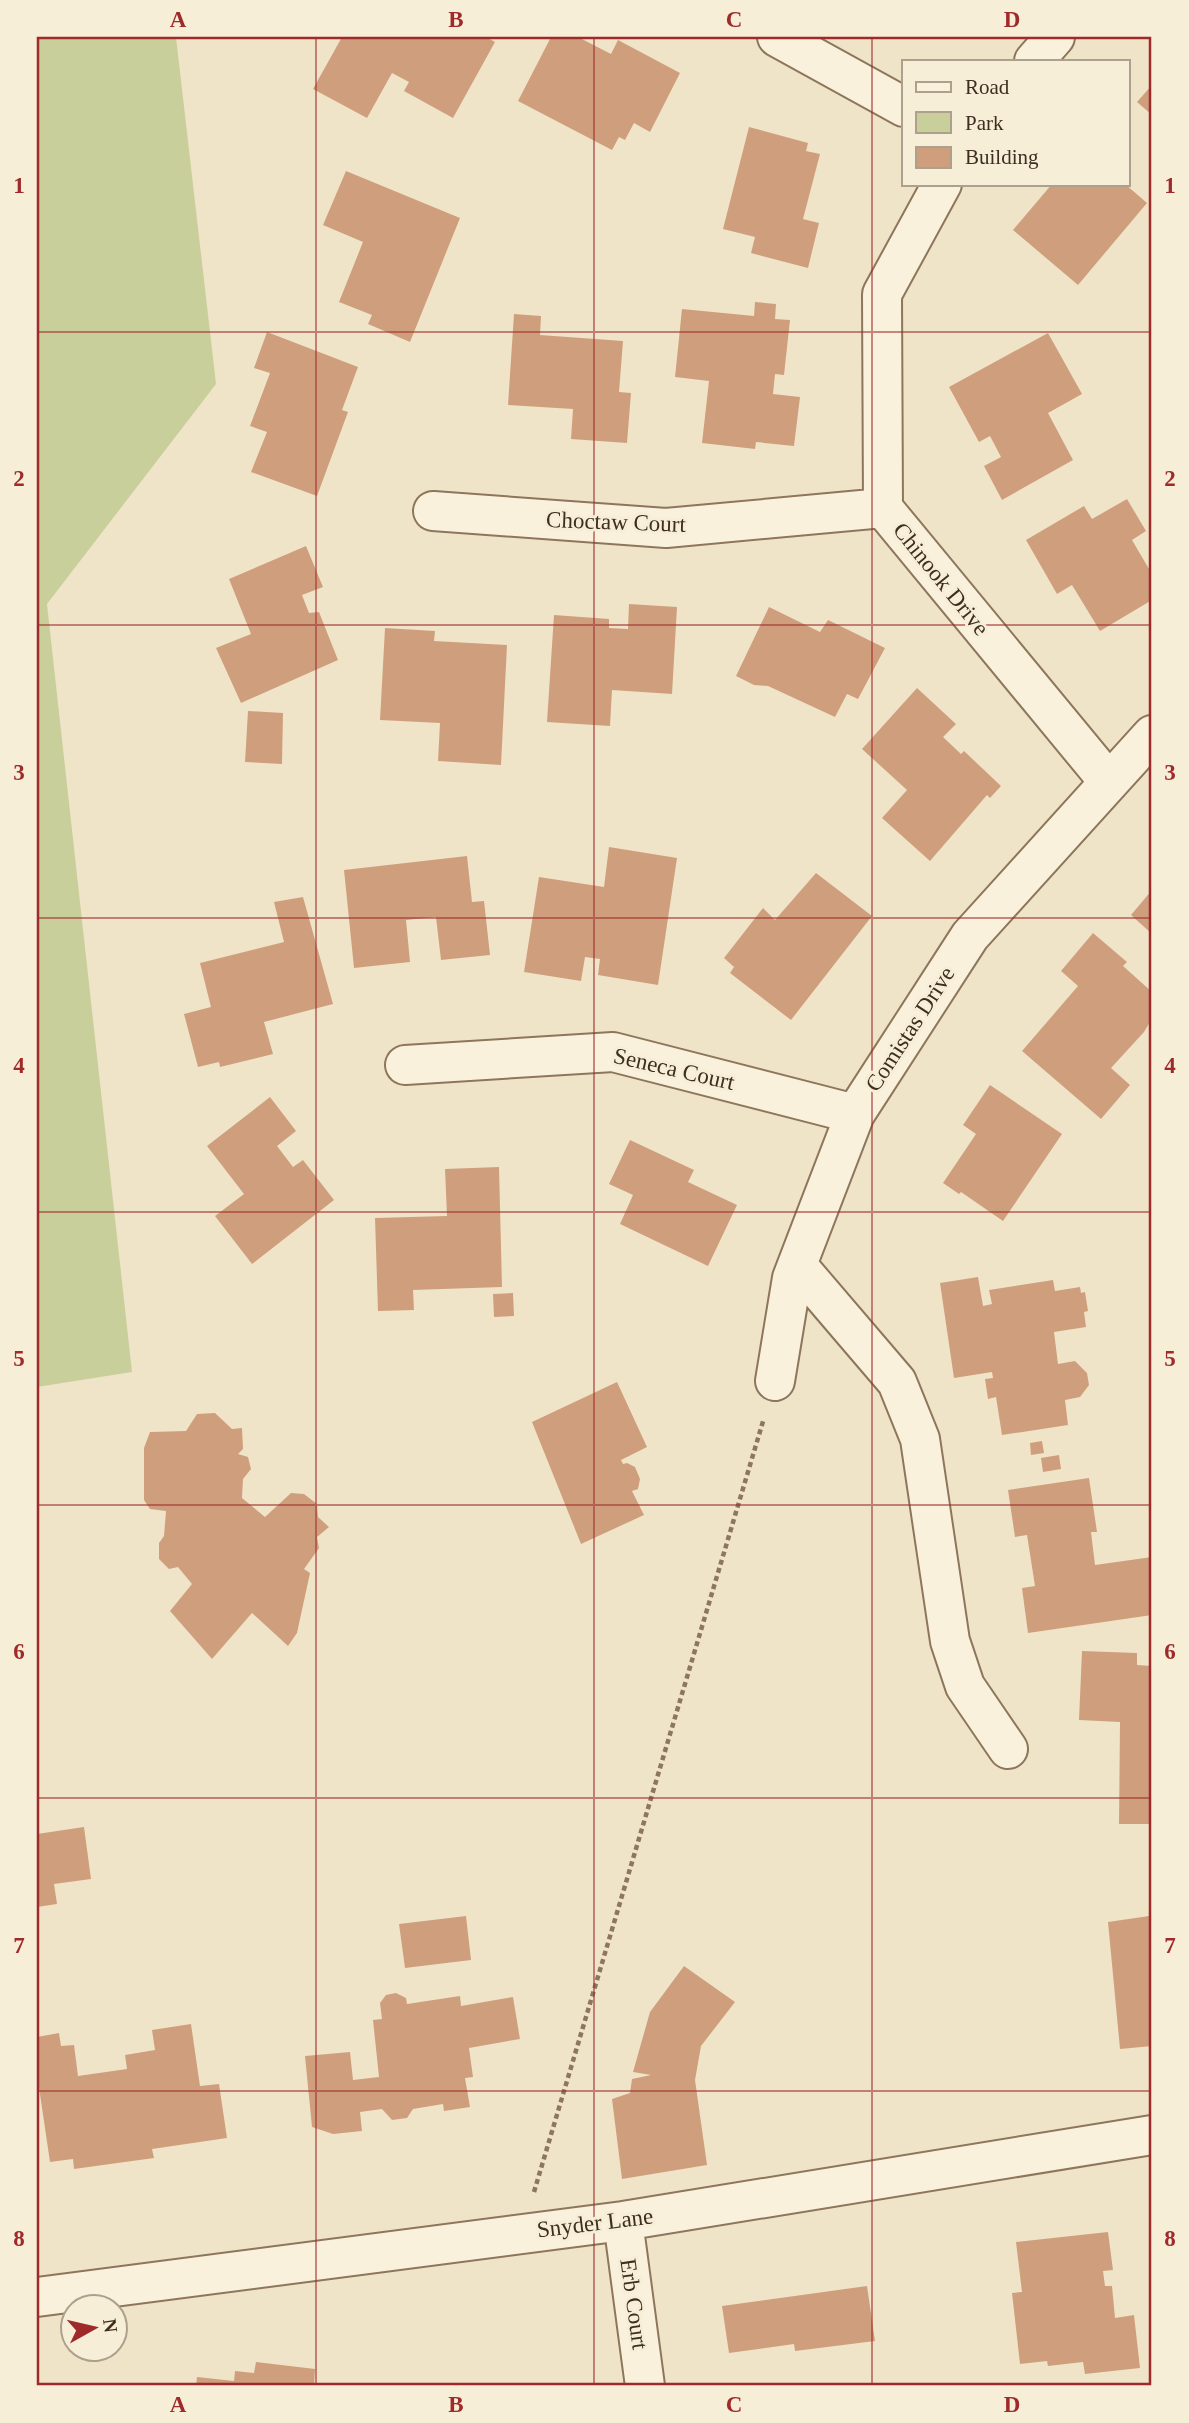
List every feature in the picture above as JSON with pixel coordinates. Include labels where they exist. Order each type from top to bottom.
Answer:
[{"type":"street","points":[[778,37],[902,106]]},
{"type":"street","points":[[1035,60],[1055,37]]},
{"type":"street","name":"Chinook Drive","points":[[941,186],[882,294],[883,508],[1109,782]]},
{"type":"street","name":"Choctaw Court","points":[[433,511],[666,528],[883,508]]},
{"type":"street","name":"Comistas Drive","points":[[775,1381],[792,1278],[855,1114],[970,936],[1152,735]]},
{"type":"street","name":"Seneca Court","points":[[405,1065],[613,1052],[855,1114]]},
{"type":"street","points":[[797,1265],[897,1382],[920,1439],[950,1641],[965,1686],[1008,1749]]},
{"type":"street","name":"Snyder Lane","points":[[37,2297],[623,2221],[1152,2135]]},
{"type":"street","name":"Erb Court","points":[[623,2221],[645,2386]]},
{"type":"path","points":[[522,2232],[775,1381]]},
{"type":"green space","points":[[37,37],[176,37],[216,384],[47,604],[132,1372],[37,1387]]},
{"type":"building","points":[[342,37],[486,37],[495,42],[453,118],[404,91],[409,82],[392,73],[367,118],[313,89]]},
{"type":"building","points":[[551,37],[578,37],[611,54],[618,40],[680,73],[650,132],[634,123],[625,140],[619,137],[612,150],[518,101]]},
{"type":"building","points":[[1152,85],[1152,115],[1137,102]]},
{"type":"building","points":[[749,127],[808,143],[806,151],[820,154],[803,219],[819,223],[808,268],[751,253],[755,237],[723,229]]},
{"type":"building","points":[[346,171],[460,218],[410,342],[368,324],[372,315],[339,302],[363,242],[323,225]]},
{"type":"building","points":[[1050,186],[1127,186],[1147,203],[1078,285],[1013,230]]},
{"type":"building","points":[[755,302],[776,304],[775,319],[790,320],[784,375],[775,374],[773,394],[800,397],[794,446],[756,442],[755,449],[702,443],[709,381],[675,377],[682,309],[754,316]]},
{"type":"building","points":[[514,314],[541,316],[540,335],[623,341],[619,392],[631,393],[627,443],[571,439],[573,409],[508,405]]},
{"type":"building","points":[[267,332],[358,367],[342,410],[348,412],[317,496],[251,472],[267,432],[250,426],[270,373],[254,368]]},
{"type":"building","points":[[1048,333],[1082,394],[1048,413],[1073,460],[1002,500],[984,466],[1001,457],[990,436],[979,442],[949,387]]},
{"type":"building","points":[[1127,499],[1146,531],[1132,540],[1152,574],[1152,600],[1100,631],[1072,585],[1057,594],[1026,540],[1084,506],[1092,519]]},
{"type":"building","points":[[306,546],[323,587],[302,595],[309,613],[319,612],[338,660],[241,703],[216,648],[251,634],[229,579]]},
{"type":"building","points":[[629,604],[677,607],[672,694],[612,690],[610,726],[547,722],[554,615],[609,619],[609,628],[628,629]]},
{"type":"building","points":[[769,607],[820,632],[828,620],[885,648],[858,699],[847,694],[835,717],[768,686],[754,685],[736,676]]},
{"type":"building","points":[[385,628],[435,631],[434,641],[507,645],[501,765],[438,761],[440,723],[380,720]]},
{"type":"building","points":[[917,688],[956,724],[943,737],[961,754],[964,751],[1001,786],[990,798],[987,795],[930,861],[882,818],[907,790],[862,749]]},
{"type":"building","points":[[248,711],[283,713],[282,764],[245,762]]},
{"type":"building","points":[[609,847],[677,858],[658,985],[598,975],[600,959],[585,957],[581,981],[524,972],[539,877],[604,887]]},
{"type":"building","points":[[467,856],[472,902],[484,901],[490,955],[441,960],[436,917],[406,920],[410,962],[354,968],[344,870]]},
{"type":"building","points":[[816,873],[872,916],[791,1020],[730,973],[734,967],[724,958],[763,908],[775,920]]},
{"type":"building","points":[[1152,890],[1152,934],[1131,915]]},
{"type":"building","points":[[303,897],[333,1004],[264,1022],[273,1054],[220,1067],[219,1062],[198,1067],[184,1014],[211,1007],[200,963],[284,942],[274,902]]},
{"type":"building","points":[[1093,933],[1127,962],[1123,966],[1152,992],[1152,1024],[1150,1022],[1111,1068],[1130,1085],[1101,1119],[1022,1051],[1078,986],[1061,971]]},
{"type":"building","points":[[990,1085],[1062,1134],[1003,1221],[943,1183],[976,1134],[963,1125]]},
{"type":"building","points":[[270,1097],[296,1131],[277,1146],[293,1167],[303,1160],[334,1200],[252,1264],[215,1216],[244,1194],[207,1146]]},
{"type":"building","points":[[630,1140],[694,1170],[688,1182],[737,1205],[708,1266],[620,1224],[633,1195],[609,1184]]},
{"type":"building","points":[[499,1167],[502,1287],[413,1290],[414,1310],[378,1311],[375,1218],[447,1216],[445,1169]]},
{"type":"building","points":[[978,1277],[983,1306],[992,1304],[989,1290],[1053,1280],[1055,1291],[1080,1287],[1081,1293],[1085,1292],[1088,1311],[1084,1312],[1086,1327],[1054,1332],[1058,1364],[1075,1361],[1087,1373],[1089,1385],[1080,1397],[1065,1400],[1068,1425],[1002,1435],[996,1397],[988,1399],[985,1379],[993,1378],[992,1372],[954,1378],[940,1283]]},
{"type":"building","points":[[513,1293],[514,1316],[494,1317],[493,1294]]},
{"type":"building","points":[[617,1382],[647,1447],[621,1460],[623,1464],[635,1467],[640,1479],[638,1489],[632,1491],[644,1515],[581,1544],[532,1422]]},
{"type":"building","points":[[215,1413],[232,1429],[242,1428],[243,1449],[238,1454],[248,1457],[251,1469],[243,1479],[242,1498],[265,1517],[291,1493],[304,1494],[317,1504],[318,1517],[329,1527],[317,1537],[319,1548],[304,1569],[310,1573],[297,1633],[288,1646],[252,1613],[212,1659],[170,1611],[192,1584],[178,1567],[169,1569],[159,1559],[159,1543],[164,1536],[166,1511],[150,1509],[144,1500],[144,1448],[150,1432],[186,1431],[197,1414]]},
{"type":"building","points":[[1042,1441],[1044,1453],[1031,1455],[1030,1443]]},
{"type":"building","points":[[1059,1455],[1061,1469],[1043,1472],[1041,1458]]},
{"type":"building","points":[[1089,1478],[1097,1532],[1091,1532],[1095,1565],[1152,1557],[1152,1615],[1028,1633],[1022,1588],[1035,1586],[1027,1535],[1015,1537],[1008,1490]]},
{"type":"building","points":[[1082,1651],[1137,1653],[1137,1665],[1152,1666],[1152,1824],[1119,1824],[1120,1722],[1079,1720]]},
{"type":"building","points":[[84,1827],[91,1879],[54,1884],[57,1904],[37,1907],[37,1834]]},
{"type":"building","points":[[466,1916],[471,1960],[405,1968],[399,1924]]},
{"type":"building","points":[[1149,1916],[1152,1948],[1152,2046],[1120,2049],[1108,1922]]},
{"type":"building","points":[[684,1966],[735,2002],[701,2046],[695,2080],[707,2165],[622,2179],[612,2099],[630,2093],[632,2079],[651,2075],[633,2072],[650,2012]]},
{"type":"building","points":[[396,1993],[406,1998],[407,2004],[460,1996],[461,2006],[513,1997],[520,2039],[469,2048],[473,2077],[465,2078],[470,2107],[444,2111],[443,2104],[413,2109],[407,2118],[392,2120],[382,2109],[360,2112],[362,2131],[333,2134],[312,2127],[305,2056],[350,2052],[353,2080],[379,2077],[373,2020],[382,2019],[380,2003],[386,1995]]},
{"type":"building","points":[[191,2024],[200,2086],[219,2084],[227,2138],[152,2149],[154,2158],[74,2169],[73,2159],[50,2162],[37,2074],[37,2037],[59,2033],[61,2046],[74,2045],[78,2076],[127,2069],[125,2055],[155,2050],[152,2030]]},
{"type":"building","points":[[1108,2232],[1113,2270],[1103,2271],[1105,2286],[1112,2286],[1115,2318],[1134,2315],[1140,2368],[1085,2374],[1083,2362],[1048,2366],[1047,2361],[1020,2364],[1012,2293],[1022,2292],[1016,2242]]},
{"type":"building","points":[[867,2286],[875,2341],[795,2351],[794,2344],[729,2353],[722,2306]]},
{"type":"building","points":[[256,2362],[315,2369],[314,2386],[196,2386],[197,2377],[234,2381],[235,2371],[254,2373]]}]
